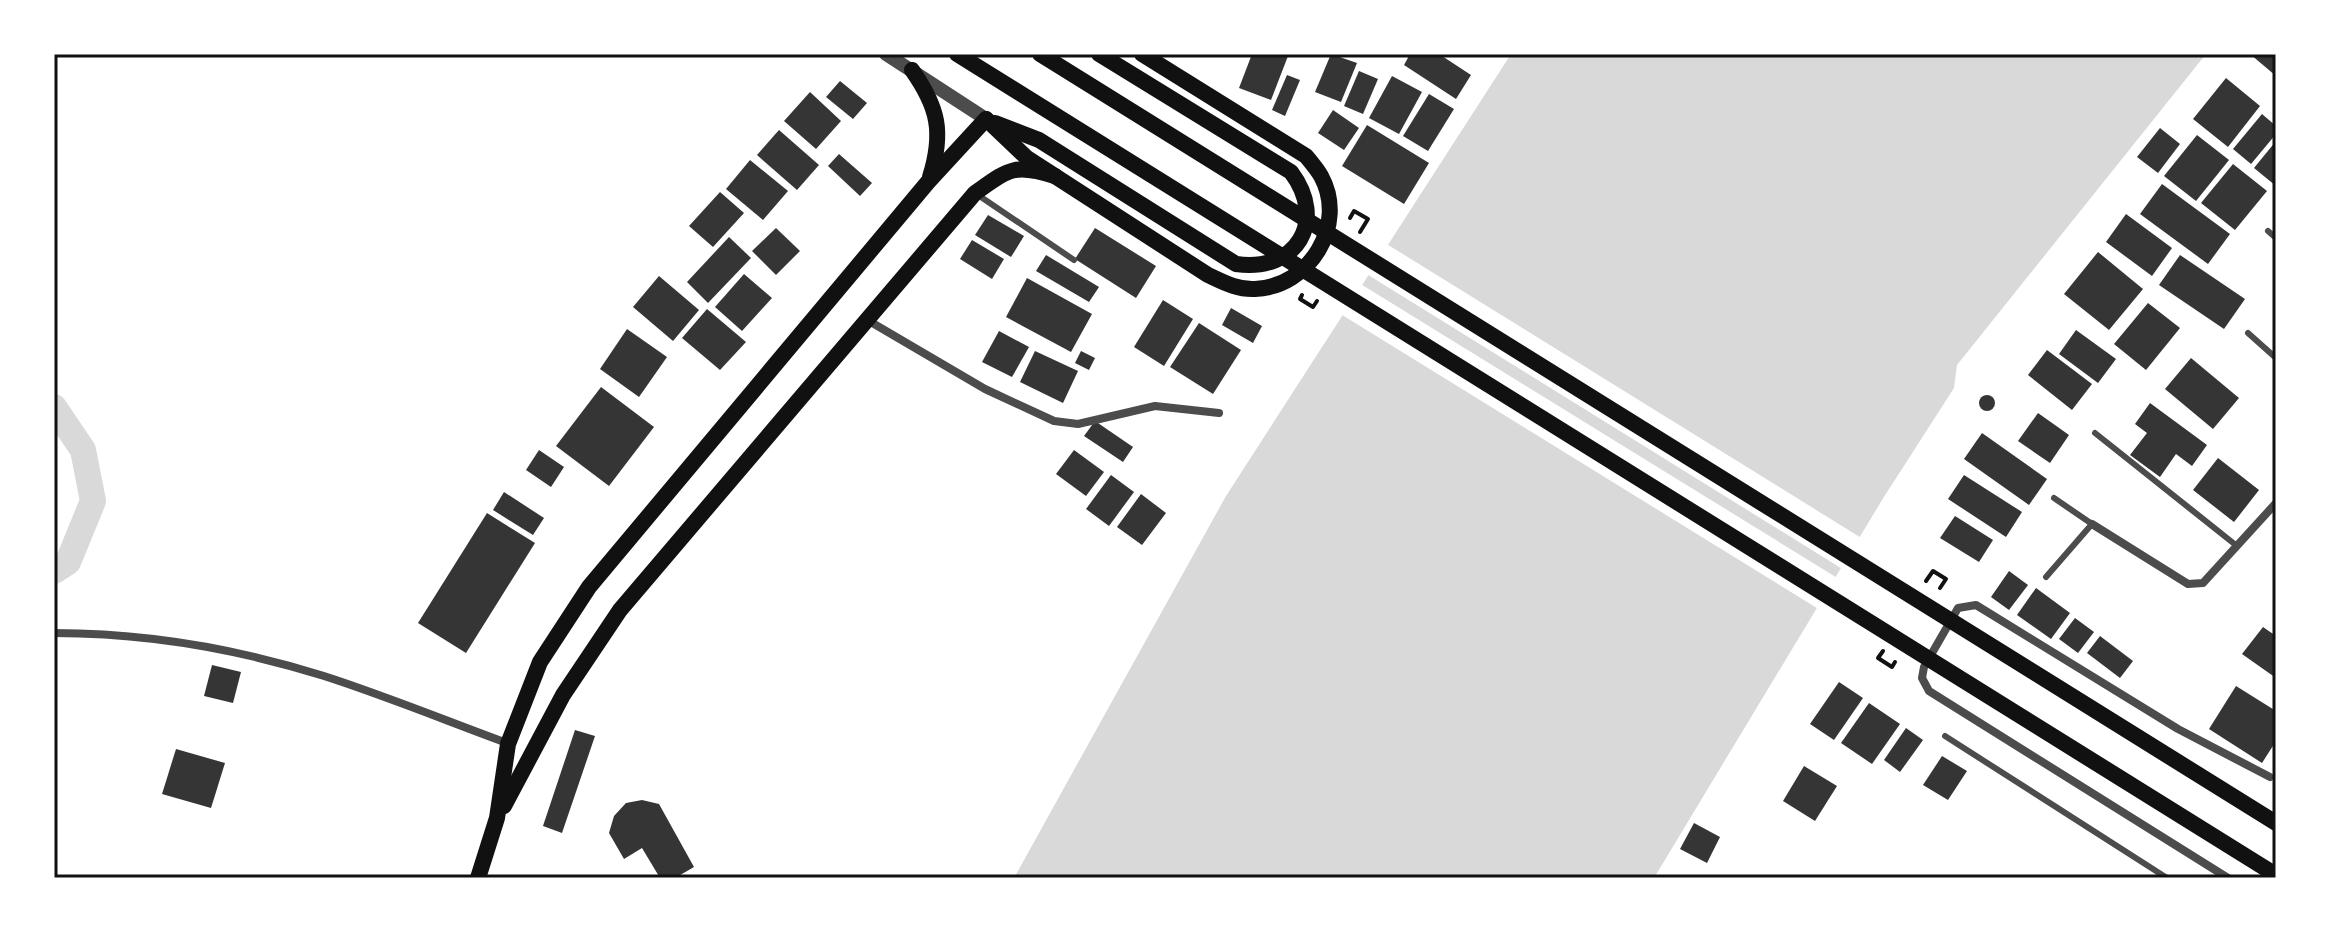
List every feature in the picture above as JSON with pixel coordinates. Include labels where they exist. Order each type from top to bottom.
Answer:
[{"type":"main road","points":[[957,54],[2276,875]]},
{"type":"main road","points":[[1040,54],[2276,823]]},
{"type":"main road","points":[[986,119],[1039,140],[1236,264],[1254,267],[1272,263],[1288,254],[1300,241],[1307,223],[1302,187],[1291,172],[1099,54]]},
{"type":"main road","points":[[986,119],[1027,158],[1229,286],[1255,289],[1280,284],[1302,271],[1319,252],[1329,228],[1330,202],[1322,177],[1306,156],[1145,55]]},
{"type":"main road","points":[[912,70],[928,92],[936,113],[935,159],[928,182]]},
{"type":"main road","points":[[478,878],[497,818],[508,744],[540,662],[589,587],[928,182],[986,119]]},
{"type":"main road","points":[[497,818],[563,695],[620,610],[975,193],[1002,173],[1028,168],[1055,176]]},
{"type":"street","points":[[886,54],[986,119]]},
{"type":"street","points":[[869,321],[985,389],[1054,421],[1078,424],[1155,406],[1219,413]]},
{"type":"street","points":[[2092,524],[2188,584],[2196,585],[2203,583],[2276,503]]},
{"type":"street","points":[[2228,878],[1929,691],[1922,678],[1924,667],[1958,608],[1976,605],[2178,729],[2273,775]]},
{"type":"street","points":[[54,633],[102,633],[273,661],[325,676],[508,744]]},
{"type":"lane","points":[[975,193],[1074,260]]},
{"type":"lane","points":[[2268,231],[2276,238]]},
{"type":"lane","points":[[2248,333],[2276,358]]},
{"type":"lane","points":[[2095,433],[2237,546]]},
{"type":"lane","points":[[2046,577],[2092,524],[2054,498]]},
{"type":"lane","points":[[1945,736],[2167,878]]},
{"type":"path","points":[[1347,221],[1354,211],[1368,219],[1357,237]]},
{"type":"path","points":[[1923,586],[1933,571],[1946,579],[1940,588]]},
{"type":"shaded area","points":[[1511,54],[2206,54],[1957,365],[1954,388],[1882,500],[1654,878],[1014,878],[1226,496]]},
{"type":"pier","points":[[1385,243],[1863,539],[1844,570],[1365,273]]},
{"type":"pier","points":[[1359,283],[1839,579],[1820,610],[1339,313]]},
{"type":"building","points":[[1252,54],[1288,56],[1271,100],[1239,88]]},
{"type":"building","points":[[1331,54],[1357,63],[1341,102],[1315,92]]},
{"type":"building","points":[[1410,54],[1439,54],[1471,75],[1456,99],[1404,65]]},
{"type":"building","points":[[2250,54],[2276,54],[2276,76]]},
{"type":"building","points":[[1359,71],[1378,79],[1363,114],[1344,106]]},
{"type":"building","points":[[1287,75],[1300,80],[1285,116],[1272,110]]},
{"type":"building","points":[[1392,76],[1422,92],[1399,134],[1369,118]]},
{"type":"building","points":[[2226,78],[2260,106],[2228,147],[2193,119]]},
{"type":"building","points":[[840,81],[867,103],[853,119],[826,97]]},
{"type":"building","points":[[810,92],[841,121],[816,149],[784,121]]},
{"type":"building","points":[[1429,94],[1454,109],[1428,151],[1403,136]]},
{"type":"building","points":[[1333,110],[1359,128],[1344,150],[1318,133]]},
{"type":"building","points":[[2262,114],[2276,126],[2276,134],[2251,164],[2233,149]]},
{"type":"building","points":[[1367,125],[1429,163],[1404,204],[1342,166]]},
{"type":"building","points":[[2160,128],[2180,144],[2158,173],[2137,157]]},
{"type":"building","points":[[779,130],[819,165],[797,190],[757,155]]},
{"type":"building","points":[[2197,135],[2229,160],[2196,201],[2164,176]]},
{"type":"building","points":[[2276,141],[2276,186],[2254,168]]},
{"type":"building","points":[[839,154],[872,183],[860,196],[828,166]]},
{"type":"building","points":[[750,160],[788,191],[763,220],[726,189]]},
{"type":"building","points":[[2233,164],[2267,191],[2235,230],[2201,203]]},
{"type":"building","points":[[2162,184],[2230,234],[2208,264],[2140,214]]},
{"type":"building","points":[[720,192],[744,213],[713,247],[689,226]]},
{"type":"building","points":[[2126,214],[2172,248],[2152,276],[2106,242]]},
{"type":"building","points":[[988,215],[1024,236],[1011,257],[975,235]]},
{"type":"building","points":[[776,228],[800,251],[776,275],[752,251]]},
{"type":"building","points":[[1095,228],[1156,266],[1136,298],[1075,259]]},
{"type":"building","points":[[729,237],[751,258],[708,303],[687,282]]},
{"type":"building","points":[[972,240],[1004,259],[992,279],[960,259]]},
{"type":"building","points":[[2098,252],[2143,289],[2109,330],[2064,294]]},
{"type":"building","points":[[1046,255],[1099,287],[1089,302],[1036,271]]},
{"type":"building","points":[[2180,255],[2245,299],[2224,329],[2159,285]]},
{"type":"building","points":[[744,274],[772,298],[742,331],[715,307]]},
{"type":"building","points":[[659,276],[699,310],[673,341],[633,307]]},
{"type":"building","points":[[1027,278],[1092,314],[1071,352],[1006,317]]},
{"type":"building","points":[[1163,300],[1193,319],[1164,366],[1134,347]]},
{"type":"building","points":[[2148,303],[2180,328],[2146,370],[2114,344]]},
{"type":"building","points":[[1231,308],[1262,326],[1253,343],[1222,325]]},
{"type":"building","points":[[707,309],[746,342],[720,370],[682,338]]},
{"type":"building","points":[[1199,323],[1241,350],[1213,394],[1170,367]]},
{"type":"building","points":[[627,329],[667,357],[639,397],[600,369]]},
{"type":"building","points":[[2076,330],[2116,359],[2098,383],[2059,354]]},
{"type":"building","points":[[999,331],[1029,347],[1012,377],[982,362]]},
{"type":"building","points":[[2047,350],[2092,384],[2072,410],[2028,375]]},
{"type":"building","points":[[1035,351],[1078,371],[1063,403],[1020,382]]},
{"type":"building","points":[[1081,351],[1095,358],[1089,370],[1075,363]]},
{"type":"building","points":[[2191,358],[2239,398],[2213,429],[2165,389]]},
{"type":"building","points":[[601,387],[654,427],[609,486],[556,446]]},
{"type":"building","points":[[1987,395],[1995,403],[1987,411],[1979,403]]},
{"type":"building","points":[[2150,403],[2207,445],[2192,466],[2176,454],[2160,477],[2130,455],[2147,433],[2135,424]]},
{"type":"building","points":[[2038,413],[2069,435],[2050,463],[2018,441]]},
{"type":"building","points":[[1095,421],[1133,447],[1123,462],[1084,436]]},
{"type":"building","points":[[1982,433],[2047,479],[2029,505],[1964,459]]},
{"type":"building","points":[[539,450],[564,467],[551,487],[526,470]]},
{"type":"building","points":[[1074,450],[1104,472],[1086,496],[1056,474]]},
{"type":"building","points":[[2218,458],[2259,490],[2234,522],[2193,490]]},
{"type":"building","points":[[1111,475],[1134,492],[1109,526],[1086,509]]},
{"type":"building","points":[[1964,475],[2022,512],[2006,537],[1948,499]]},
{"type":"building","points":[[504,492],[544,518],[533,535],[493,510]]},
{"type":"building","points":[[1141,494],[1166,513],[1142,545],[1117,527]]},
{"type":"building","points":[[487,513],[535,543],[466,653],[418,623]]},
{"type":"building","points":[[1955,516],[1993,540],[1979,562],[1940,538]]},
{"type":"building","points":[[2009,571],[2028,585],[2009,610],[1991,597]]},
{"type":"building","points":[[2036,588],[2070,613],[2051,639],[2017,615]]},
{"type":"building","points":[[2075,618],[2094,632],[2078,653],[2059,639]]},
{"type":"building","points":[[2263,627],[2276,636],[2276,678],[2242,654]]},
{"type":"building","points":[[2100,636],[2133,661],[2120,678],[2087,653]]},
{"type":"building","points":[[212,665],[241,672],[233,703],[204,696]]},
{"type":"building","points":[[1839,682],[1863,698],[1834,740],[1810,724]]},
{"type":"building","points":[[2236,686],[2276,711],[2276,741],[2262,763],[2209,729]]},
{"type":"building","points":[[1869,703],[1900,724],[1872,764],[1841,743]]},
{"type":"building","points":[[1906,728],[1923,740],[1900,772],[1884,760]]},
{"type":"building","points":[[575,730],[595,736],[562,833],[543,826]]},
{"type":"building","points":[[176,749],[225,763],[211,808],[162,794]]},
{"type":"building","points":[[1942,756],[1967,771],[1948,800],[1923,785]]},
{"type":"building","points":[[1804,766],[1837,786],[1815,821],[1783,801]]},
{"type":"building","points":[[642,800],[659,804],[694,867],[675,878],[660,878],[642,848],[624,859],[609,833],[614,816],[626,803]]},
{"type":"building","points":[[1694,823],[1720,837],[1707,863],[1680,849]]},
{"type":"waterway","points":[[54,407],[83,450],[93,501],[68,562],[54,571]]}]
